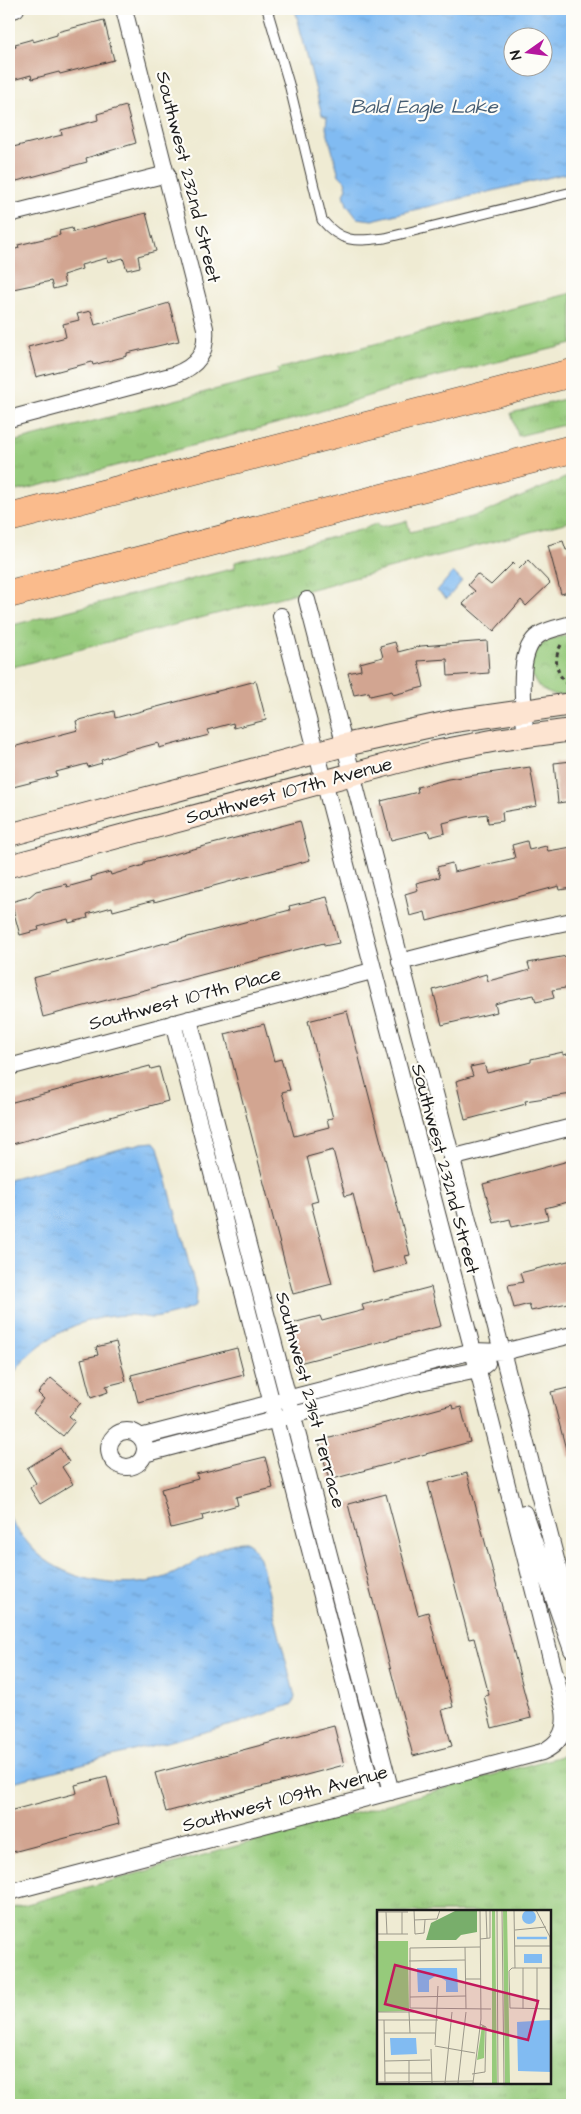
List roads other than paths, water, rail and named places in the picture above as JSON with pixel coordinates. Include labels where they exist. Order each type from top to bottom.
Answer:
[{"type":"highway","points":[[9,518],[572,373]]},
{"type":"highway","points":[[9,594],[572,449]]},
{"type":"street","points":[[9,11],[16,9]]},
{"type":"street","name":"Southwest 232nd Street","points":[[9,418],[174,375],[186,369],[202,356],[206,344],[205,328],[124,9]]},
{"type":"street","points":[[9,214],[167,174]]},
{"type":"street","name":"Southwest 232nd Street","points":[[307,600],[572,1621]]},
{"type":"street","name":"Southwest 232nd Street","points":[[281,616],[372,971],[488,1408],[564,1710],[563,1733]]},
{"type":"street","points":[[525,735],[522,670],[526,650],[533,640],[542,633],[572,624]]},
{"type":"street","name":"Southwest 107th Avenue","points":[[9,835],[345,745],[454,721],[572,704]]},
{"type":"street","name":"Southwest 107th Avenue","points":[[9,866],[435,752],[525,735],[572,730]]},
{"type":"street","points":[[400,962],[517,932],[572,921]]},
{"type":"street","name":"Southwest 107th Place","points":[[9,1067],[372,971]]},
{"type":"street","name":"Southwest 231st Terrace","points":[[181,1021],[292,1407],[391,1792]]},
{"type":"street","name":"Southwest 231st Terrace","points":[[181,1021],[275,1411],[374,1796]]},
{"type":"street","points":[[451,1158],[572,1127]]},
{"type":"street","points":[[292,1407],[473,1351],[503,1352],[572,1335]]},
{"type":"street","points":[[140,1437],[478,1370],[503,1352]]},
{"type":"street","points":[[488,1408],[572,1650]]},
{"type":"street","points":[[144,1454],[275,1411]]},
{"type":"street","points":[[123,1431],[135,1433],[140,1437],[145,1448],[144,1454],[137,1464],[125,1467],[114,1461],[109,1450],[113,1438],[123,1431]]},
{"type":"street","name":"Southwest 109th Avenue","points":[[9,1892],[542,1752],[556,1744],[563,1733]]},
{"type":"lane","points":[[267,9],[290,84],[322,220],[340,237],[357,241],[385,238],[572,192]]},
{"type":"water","name":"Bald Eagle Lake","points":[[295,9],[572,9],[572,172],[372,220],[357,218],[347,205],[344,194],[347,188],[345,181],[339,175],[326,128],[327,117],[322,115]]},
{"type":"water","points":[[453,572],[462,581],[447,599],[437,591]]},
{"type":"water","points":[[154,1142],[158,1147],[196,1290],[195,1306],[161,1317],[110,1316],[76,1325],[60,1332],[45,1342],[20,1365],[9,1380],[9,1179],[142,1143]]},
{"type":"water","points":[[9,1517],[29,1545],[50,1563],[66,1572],[84,1578],[121,1584],[157,1580],[173,1574],[219,1548],[239,1542],[249,1542],[260,1558],[295,1697],[293,1704],[239,1723],[9,1783]]}]
